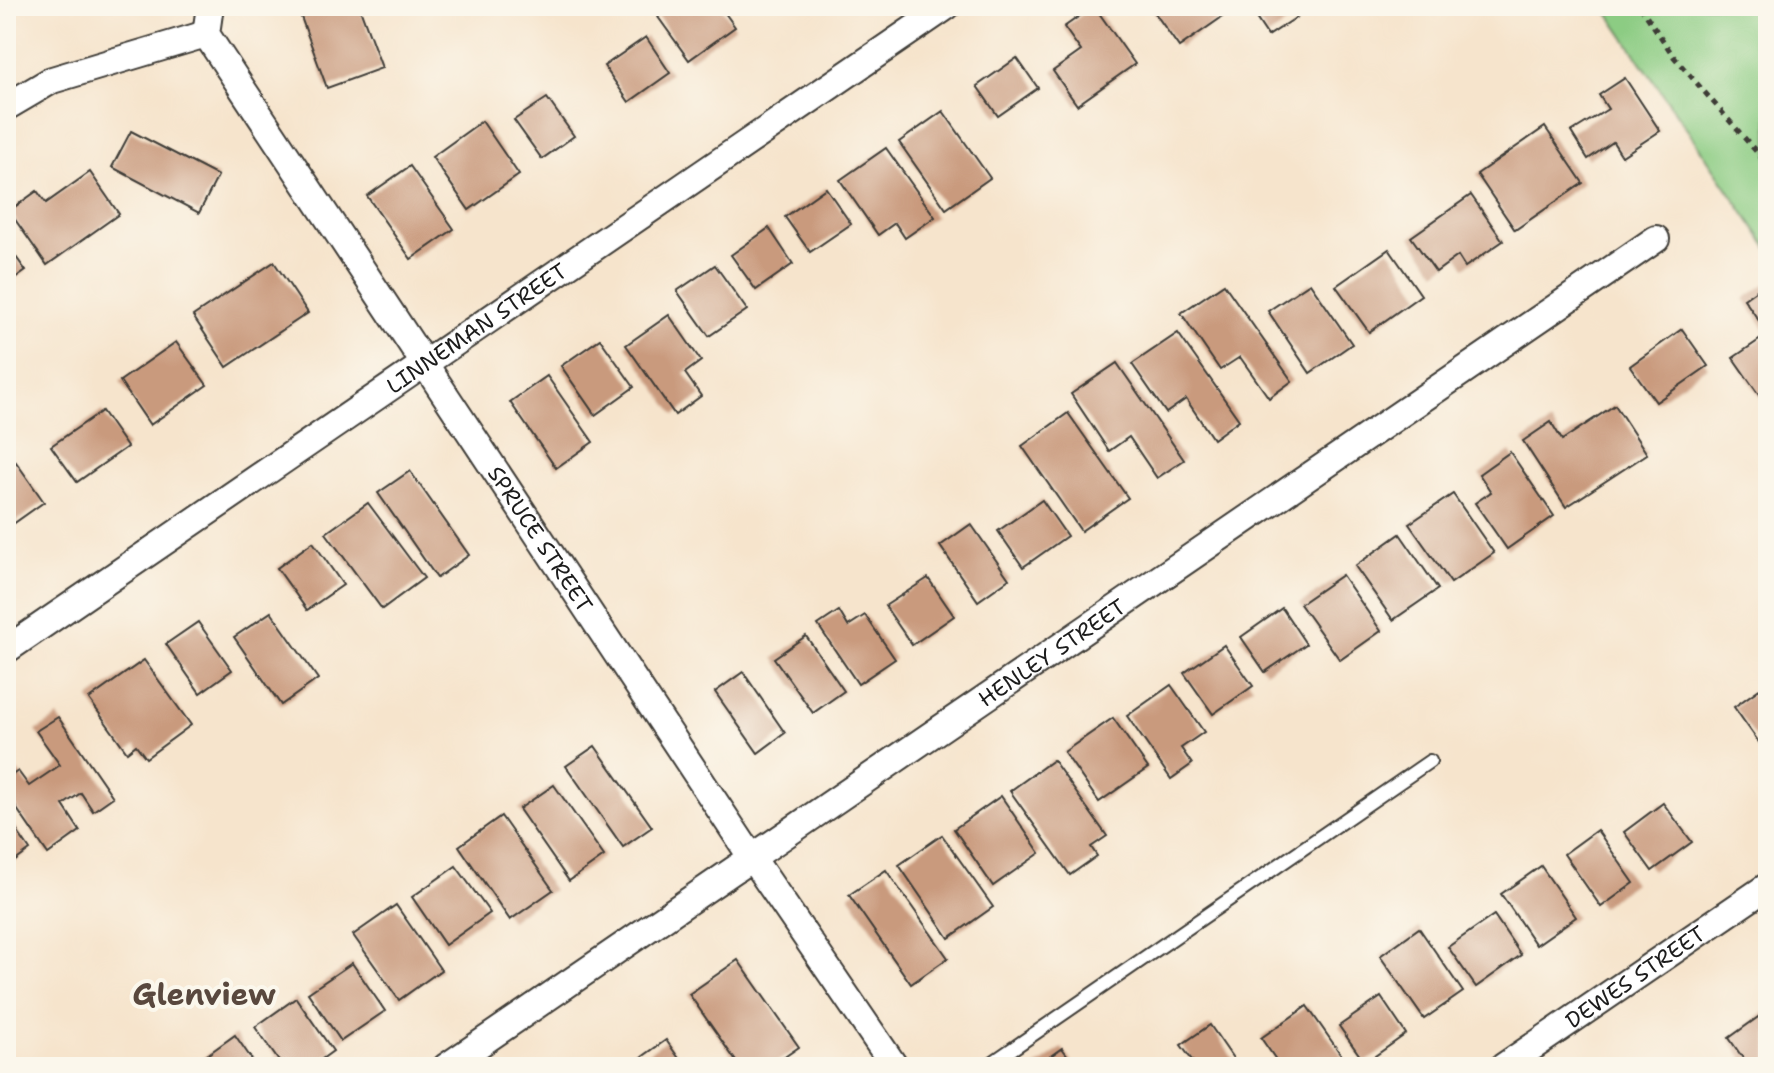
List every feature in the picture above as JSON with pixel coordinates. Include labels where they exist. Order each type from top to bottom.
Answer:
[{"type":"street","points":[[6,107],[52,80],[206,34],[210,6]]},
{"type":"street","name":"LINNEMAN STREET","points":[[6,650],[947,6]]},
{"type":"street","name":"SPRUCE STREET","points":[[206,34],[752,858],[895,1067]]},
{"type":"street","name":"HENLEY STREET","points":[[446,1067],[1656,239]]},
{"type":"street","name":"DEWES STREET","points":[[1503,1067],[1768,886]]},
{"type":"lane","points":[[986,1067],[1430,761]]},
{"type":"path","points":[[1640,6],[1674,57],[1768,165]]},
{"type":"green space","points":[[1603,6],[1768,6],[1768,248]]},
{"type":"building","points":[[297,6],[359,6],[382,68],[327,88]]},
{"type":"building","points":[[673,6],[720,6],[735,27],[689,60],[658,17]]},
{"type":"building","points":[[1094,6],[1135,64],[1077,105],[1053,71],[1081,51],[1064,27]]},
{"type":"building","points":[[1150,6],[1219,6],[1225,15],[1179,47]]},
{"type":"building","points":[[1248,6],[1293,6],[1300,15],[1268,36]]},
{"type":"building","points":[[646,37],[670,73],[629,102],[604,66]]},
{"type":"building","points":[[1017,58],[1038,88],[998,116],[977,86]]},
{"type":"building","points":[[1625,78],[1660,131],[1622,156],[1613,142],[1588,159],[1571,132],[1608,109],[1599,95]]},
{"type":"building","points":[[547,98],[574,136],[542,159],[514,120]]},
{"type":"building","points":[[943,111],[990,178],[946,209],[899,142]]},
{"type":"building","points":[[482,121],[519,175],[469,210],[432,157]]},
{"type":"building","points":[[1545,127],[1583,183],[1515,230],[1477,174]]},
{"type":"building","points":[[131,131],[218,176],[199,213],[112,167]]},
{"type":"building","points":[[886,148],[935,217],[905,238],[895,223],[878,235],[840,180]]},
{"type":"building","points":[[410,166],[454,229],[411,259],[367,196]]},
{"type":"building","points":[[90,172],[119,214],[47,265],[9,211],[37,191],[46,203]]},
{"type":"building","points":[[826,188],[851,224],[810,252],[785,217]]},
{"type":"building","points":[[1471,195],[1503,241],[1465,267],[1458,256],[1436,272],[1411,237]]},
{"type":"building","points":[[769,228],[793,264],[756,290],[731,255]]},
{"type":"building","points":[[6,243],[26,271],[6,285]]},
{"type":"building","points":[[1389,249],[1421,295],[1369,332],[1336,286]]},
{"type":"building","points":[[274,262],[308,313],[227,367],[193,316]]},
{"type":"building","points":[[715,265],[747,310],[709,336],[677,291]]},
{"type":"building","points":[[1768,282],[1768,334],[1744,299]]},
{"type":"building","points":[[1310,283],[1352,344],[1310,373],[1268,311]]},
{"type":"building","points":[[1224,284],[1292,381],[1269,398],[1240,357],[1220,370],[1181,313]]},
{"type":"building","points":[[669,315],[701,361],[685,373],[701,396],[675,415],[626,345]]},
{"type":"building","points":[[1682,329],[1708,366],[1656,402],[1630,366]]},
{"type":"building","points":[[1178,333],[1239,420],[1213,439],[1186,399],[1166,413],[1132,364]]},
{"type":"building","points":[[1768,334],[1768,408],[1733,358]]},
{"type":"building","points":[[600,339],[634,387],[595,415],[561,366]]},
{"type":"building","points":[[176,342],[207,385],[150,425],[120,381]]},
{"type":"building","points":[[1117,363],[1184,460],[1157,478],[1129,437],[1109,451],[1071,394]]},
{"type":"building","points":[[547,376],[593,442],[556,468],[510,402]]},
{"type":"building","points":[[1615,405],[1647,454],[1566,507],[1523,441],[1551,422],[1562,440]]},
{"type":"building","points":[[102,411],[127,447],[77,482],[51,446]]},
{"type":"building","points":[[1068,413],[1128,498],[1081,531],[1022,446]]},
{"type":"building","points":[[1510,452],[1554,516],[1507,549],[1475,503],[1491,492],[1479,474]]},
{"type":"building","points":[[16,462],[44,502],[6,529],[6,469]]},
{"type":"building","points":[[410,471],[469,555],[437,578],[378,493]]},
{"type":"building","points":[[1453,494],[1494,553],[1451,583],[1409,524]]},
{"type":"building","points":[[1042,500],[1067,536],[1023,567],[998,531]]},
{"type":"building","points":[[368,503],[424,578],[382,609],[326,533]]},
{"type":"building","points":[[971,524],[1009,579],[978,601],[940,546]]},
{"type":"building","points":[[1400,534],[1438,589],[1393,620],[1355,566]]},
{"type":"building","points":[[313,542],[343,585],[307,610],[277,568]]},
{"type":"building","points":[[1342,575],[1381,631],[1340,660],[1300,604]]},
{"type":"building","points":[[928,578],[954,616],[912,645],[885,606]]},
{"type":"building","points":[[1282,608],[1306,644],[1265,672],[1241,637]]},
{"type":"building","points":[[839,611],[848,626],[865,615],[895,659],[858,684],[818,625]]},
{"type":"building","points":[[271,612],[318,679],[281,705],[234,637]]},
{"type":"building","points":[[198,622],[232,670],[200,693],[166,644]]},
{"type":"building","points":[[806,636],[844,691],[813,713],[774,658]]},
{"type":"building","points":[[1224,645],[1253,686],[1213,714],[1184,673]]},
{"type":"building","points":[[144,660],[191,725],[146,758],[136,745],[127,752],[89,699]]},
{"type":"building","points":[[743,672],[785,733],[758,753],[715,692]]},
{"type":"building","points":[[1768,683],[1768,755],[1734,707]]},
{"type":"building","points":[[1171,685],[1204,732],[1181,748],[1192,764],[1171,779],[1127,716]]},
{"type":"building","points":[[58,717],[113,797],[93,811],[81,793],[63,805],[80,831],[48,854],[6,793],[6,779],[18,771],[29,786],[60,765],[36,731]]},
{"type":"building","points":[[1113,718],[1148,768],[1099,802],[1064,752]]},
{"type":"building","points":[[595,746],[652,827],[623,847],[566,766]]},
{"type":"building","points":[[1053,760],[1107,836],[1091,847],[1097,856],[1070,875],[1010,791]]},
{"type":"building","points":[[554,785],[604,856],[569,881],[519,809]]},
{"type":"building","points":[[1001,796],[1040,853],[993,886],[954,829]]},
{"type":"building","points":[[1663,803],[1692,842],[1652,871],[1624,832]]},
{"type":"building","points":[[6,815],[30,850],[7,867],[6,865]]},
{"type":"building","points":[[501,816],[553,890],[510,920],[459,846]]},
{"type":"building","points":[[1597,830],[1634,883],[1601,907],[1564,854]]},
{"type":"building","points":[[942,835],[993,907],[949,938],[899,865]]},
{"type":"building","points":[[456,866],[490,913],[445,945],[412,897]]},
{"type":"building","points":[[1541,866],[1576,917],[1536,945],[1501,894]]},
{"type":"building","points":[[886,870],[948,958],[911,984],[849,895]]},
{"type":"building","points":[[396,905],[441,970],[399,1000],[353,935]]},
{"type":"building","points":[[1494,915],[1521,955],[1476,987],[1448,947]]},
{"type":"building","points":[[1419,928],[1463,992],[1424,1019],[1380,956]]},
{"type":"building","points":[[738,960],[799,1047],[770,1067],[740,1067],[689,994]]},
{"type":"building","points":[[352,963],[385,1011],[341,1041],[308,993]]},
{"type":"building","points":[[1381,997],[1406,1034],[1365,1063],[1339,1026]]},
{"type":"building","points":[[296,998],[333,1051],[311,1067],[283,1067],[255,1027]]},
{"type":"building","points":[[1307,1006],[1349,1066],[1281,1067],[1261,1038]]},
{"type":"building","points":[[1768,1010],[1768,1067],[1749,1067],[1729,1038]]},
{"type":"building","points":[[1210,1025],[1239,1067],[1197,1067],[1181,1045]]},
{"type":"building","points":[[235,1035],[257,1067],[194,1067],[193,1065]]},
{"type":"building","points":[[666,1040],[685,1067],[628,1067]]},
{"type":"building","points":[[1062,1048],[1076,1067],[1035,1067]]},
{"type":"district","name":"Glenview","points":[[204,995]]}]
